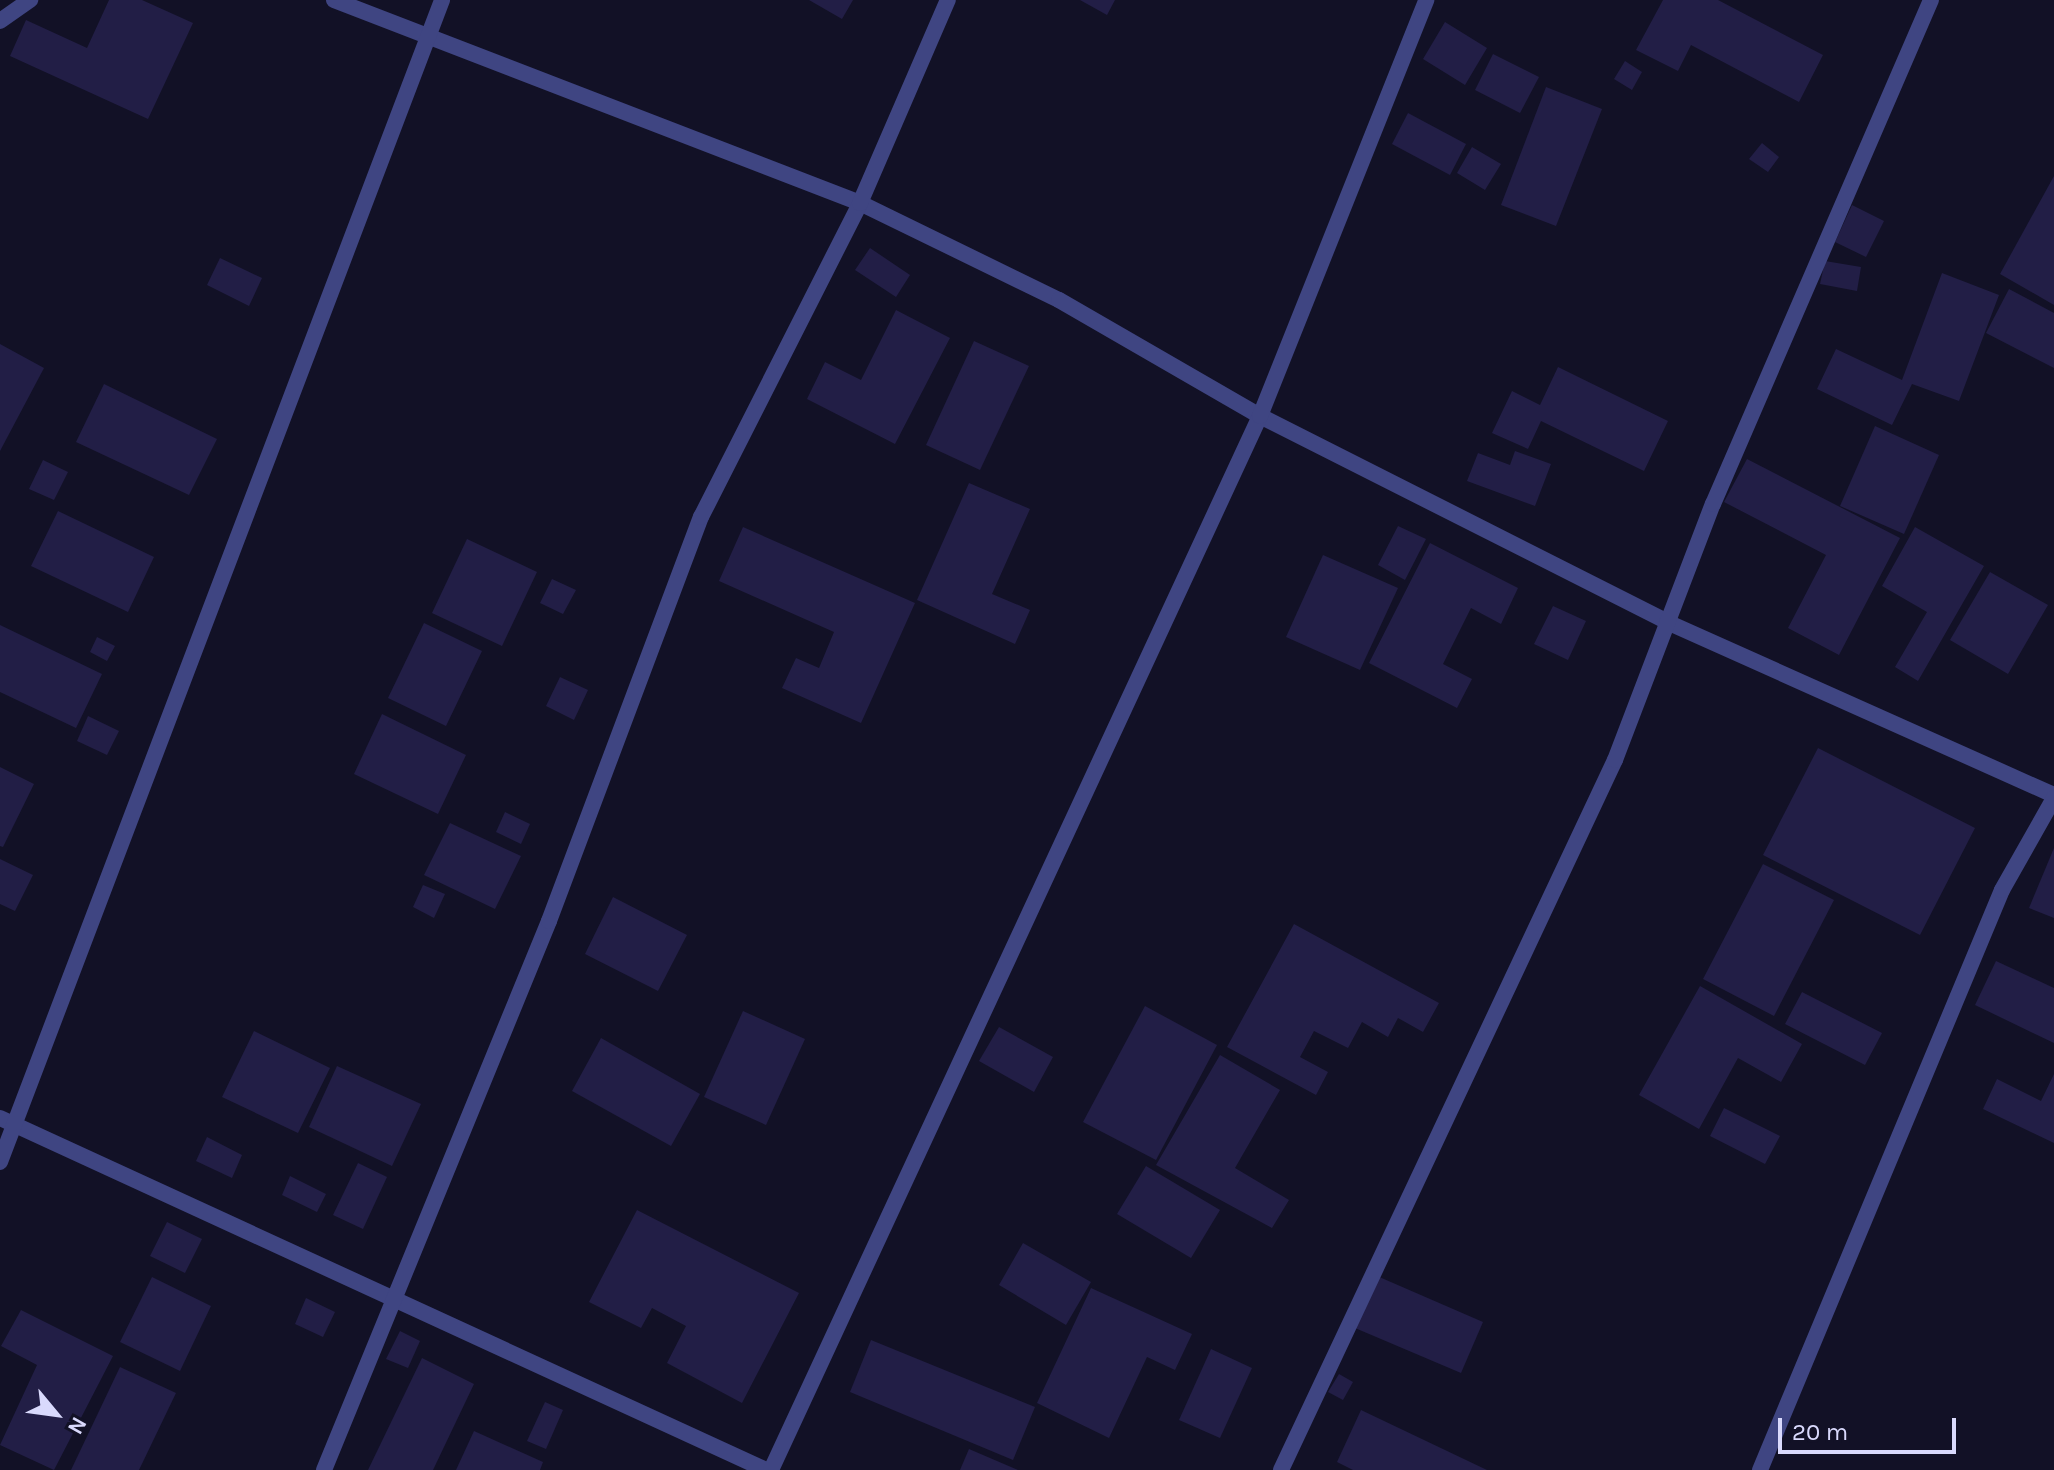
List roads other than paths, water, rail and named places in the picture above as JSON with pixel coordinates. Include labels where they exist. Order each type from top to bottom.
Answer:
[{"type":"street","points":[[0,21],[30,0]]},
{"type":"street","points":[[334,0],[423,37],[860,203],[1059,300],[1260,416],[1667,622],[2054,796],[2002,890],[1760,1470]]},
{"type":"street","points":[[0,1162],[423,37],[442,0]]},
{"type":"street","points":[[324,1470],[396,1300],[701,517],[860,203],[948,0]]},
{"type":"street","points":[[0,1118],[768,1470],[1260,416],[1426,0]]},
{"type":"street","points":[[1281,1470],[1615,760],[1667,622],[1931,0]]}]
